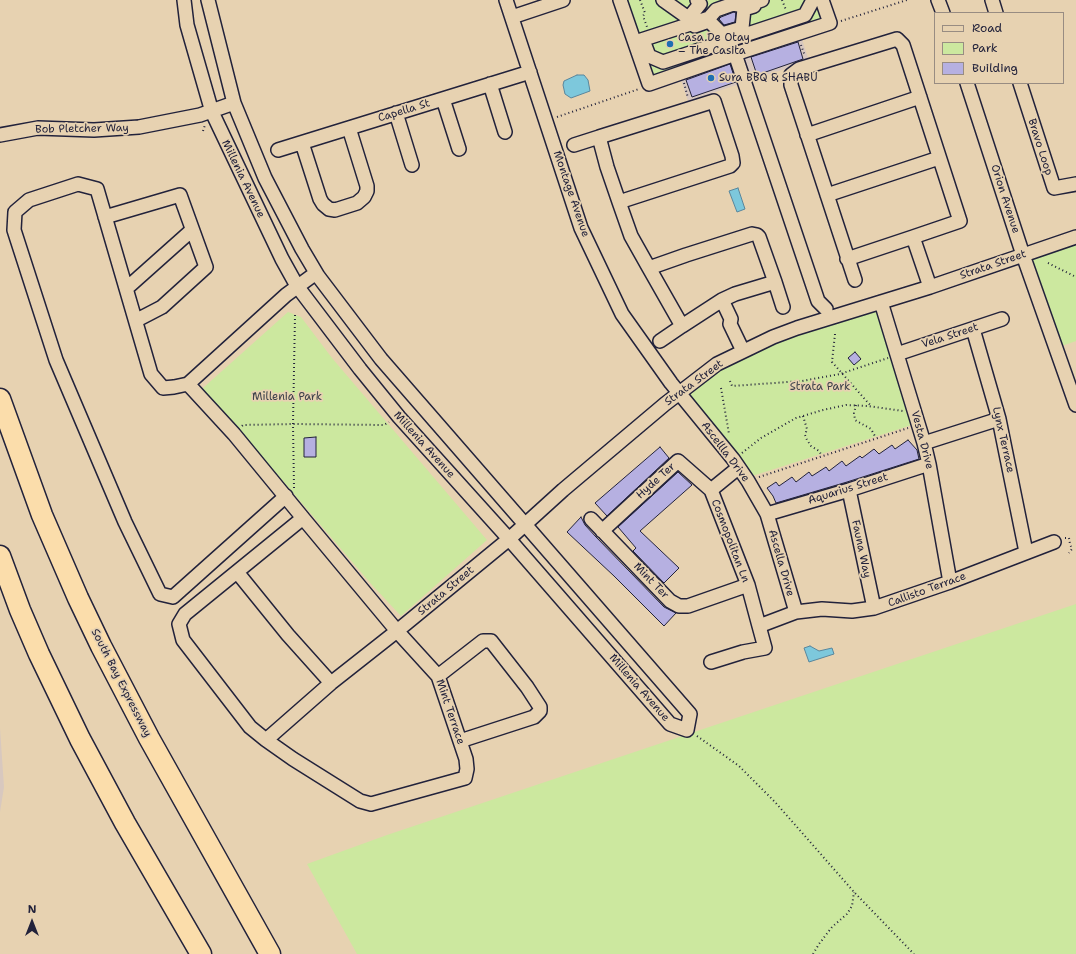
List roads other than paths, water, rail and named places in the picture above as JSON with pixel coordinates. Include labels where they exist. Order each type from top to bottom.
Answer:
[{"type":"highway","name":"South Bay Expressway","points":[[0,399],[45,522],[101,646],[149,738],[270,954]]},
{"type":"highway","points":[[0,556],[29,632],[80,739],[125,823],[201,954]]},
{"type":"street","name":"Millenia Avenue","points":[[184,0],[187,25],[212,112],[282,259],[297,286],[360,369],[399,416],[509,539],[670,724],[687,730],[690,714],[381,359],[316,273],[265,178],[234,103],[208,0]]},
{"type":"street","name":"Montage Avenue","points":[[506,0],[581,228],[622,314],[680,393]]},
{"type":"street","points":[[512,17],[563,0]]},
{"type":"street","points":[[620,0],[643,39],[649,84],[737,53],[830,23],[822,0]]},
{"type":"street","points":[[630,0],[649,56],[663,62],[750,22],[759,1]]},
{"type":"street","points":[[663,0],[712,35],[805,15],[813,0]]},
{"type":"street","points":[[693,22],[700,4],[697,0]]},
{"type":"street","points":[[938,0],[943,12]]},
{"type":"street","points":[[992,0],[996,12]]},
{"type":"street","points":[[643,39],[709,18],[716,10],[733,4],[744,6],[759,1]]},
{"type":"street","points":[[732,31],[737,53],[818,301],[826,309]]},
{"type":"street","points":[[848,259],[960,221],[903,45],[897,39],[799,69],[791,75],[790,85],[807,135],[827,195],[848,259],[855,280]]},
{"type":"street","name":"Capella St","points":[[278,150],[530,72]]},
{"type":"street","points":[[490,84],[505,132]]},
{"type":"street","name":"Orion Avenue","points":[[967,84],[1023,255],[1076,405]]},
{"type":"street","name":"Bravo Loop","points":[[1020,84],[1054,188],[1076,184]]},
{"type":"street","points":[[807,135],[920,97]]},
{"type":"street","points":[[443,99],[459,149]]},
{"type":"street","points":[[574,146],[714,101],[732,156],[732,163],[730,166],[619,202]]},
{"type":"street","name":"Bob Pletcher Way","points":[[0,135],[38,128],[94,130],[139,128],[212,112],[234,103]]},
{"type":"street","points":[[396,113],[412,165]]},
{"type":"street","points":[[302,143],[320,200],[327,208],[333,210],[348,206],[361,201],[367,190],[367,184],[349,128]]},
{"type":"street","points":[[599,137],[607,167],[631,236],[682,326]]},
{"type":"street","points":[[827,195],[940,158]]},
{"type":"street","points":[[286,496],[173,597],[160,594],[125,522],[56,360],[14,230],[15,212],[29,200],[78,184],[97,190],[152,374],[163,388],[188,384],[286,295],[316,273]]},
{"type":"street","points":[[105,217],[180,195],[206,267],[162,307],[136,320]]},
{"type":"street","points":[[127,288],[192,230]]},
{"type":"street","points":[[649,268],[752,234],[757,235],[759,237],[783,307]]},
{"type":"street","points":[[913,237],[930,287]]},
{"type":"street","name":"Strata Street","points":[[266,740],[331,683],[509,539],[569,485],[717,364],[773,337],[798,328],[930,287],[1076,237]]},
{"type":"street","points":[[660,341],[722,300],[735,294],[775,282]]},
{"type":"street","points":[[722,300],[731,319],[730,324],[746,349]]},
{"type":"street","name":"Vesta Drive","points":[[881,302],[893,356],[924,443],[950,582]]},
{"type":"street","name":"Vela Street","points":[[893,356],[1002,319]]},
{"type":"street","name":"Lynx Terrace","points":[[973,329],[999,419],[1026,552]]},
{"type":"street","name":"Mint Terrace","points":[[188,384],[234,434],[397,631],[438,676],[466,759],[467,769],[465,778],[371,804],[360,801],[294,760],[266,740]]},
{"type":"street","name":"Ascellla Drive","points":[[680,393],[748,480],[767,514]]},
{"type":"street","points":[[924,443],[999,419]]},
{"type":"street","name":"Hyde Ter","points":[[602,531],[678,461],[711,490]]},
{"type":"street","name":"Cosmopolitan Ln","points":[[711,662],[743,652],[765,648],[748,585],[711,490],[736,464]]},
{"type":"street","name":"Aquarius Street","points":[[767,514],[849,490],[929,464]]},
{"type":"street","name":"Fauna Way","points":[[849,490],[874,608]]},
{"type":"street","name":"Ascella Drive","points":[[767,514],[796,612]]},
{"type":"street","points":[[266,740],[250,727],[183,640],[179,624],[185,614],[303,518]]},
{"type":"street","name":"Mint Ter","points":[[591,519],[670,601],[679,606],[688,606],[748,585]]},
{"type":"street","name":"Callisto Terrace","points":[[796,612],[822,609],[852,611],[874,608],[950,582],[1059,540]]},
{"type":"street","points":[[237,572],[288,635],[331,683]]},
{"type":"street","points":[[759,626],[796,612]]},
{"type":"street","points":[[438,676],[482,641],[490,641],[527,687],[540,707],[540,711],[534,717],[460,741]]},
{"type":"water","points":[[577,75],[584,75],[588,80],[590,91],[571,98],[565,94],[563,85],[564,81]]},
{"type":"water","points":[[738,188],[745,209],[737,212],[729,191]]},
{"type":"water","points":[[810,646],[819,651],[832,648],[834,654],[809,662],[804,648]]},
{"type":"place","name":"Casa De Otay – The Casita","points":[[670,44]]},
{"type":"place","name":"Sura BBQ & SHABU","points":[[711,78]]},
{"type":"park label","name":"Strata Park","points":[[820,387]]},
{"type":"park label","name":"Millenia Park","points":[[287,397]]}]
